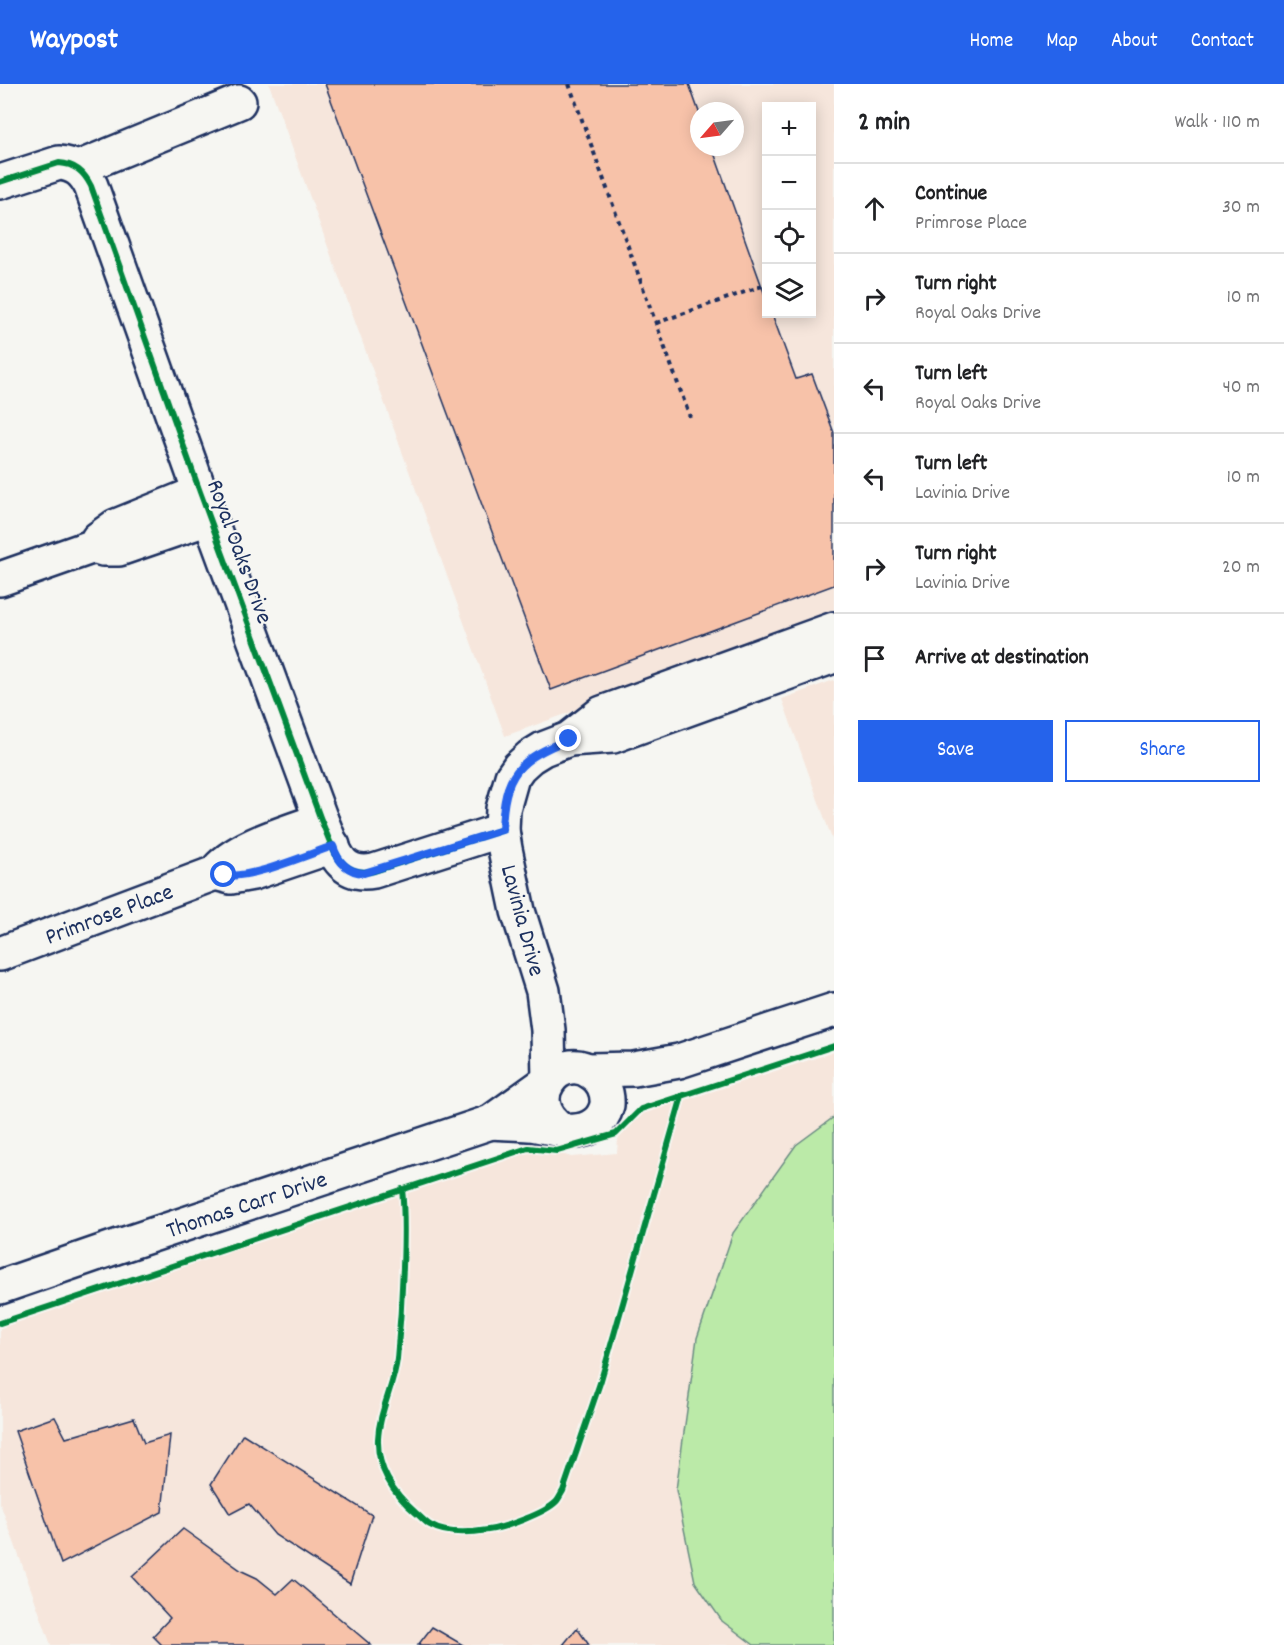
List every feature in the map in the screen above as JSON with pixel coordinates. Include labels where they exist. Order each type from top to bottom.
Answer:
[{"type":"street","points":[[0,182],[59,163],[68,163],[78,168],[239,102]]},
{"type":"street","name":"Royal Oaks Drive","points":[[78,168],[91,186],[205,505],[327,833],[342,864],[352,871],[364,873],[502,830]]},
{"type":"street","points":[[0,579],[94,546],[103,549],[119,549],[205,505]]},
{"type":"street","name":"Lavinia Drive","points":[[569,739],[602,713],[834,629]]},
{"type":"street","name":"Lavinia Drive","points":[[548,1081],[548,1030],[543,990],[518,911],[502,830],[503,808],[512,777],[530,757],[543,749],[569,739],[613,736],[834,656]]},
{"type":"street","name":"Primrose Place","points":[[0,954],[215,873],[231,877],[246,874],[327,833]]},
{"type":"street","name":"Lavinia Drive","points":[[543,990],[564,1024],[587,1070]]},
{"type":"street","points":[[587,1070],[634,1069],[679,1061],[834,1010]]},
{"type":"street","points":[[606,1111],[605,1088],[598,1077],[578,1067],[567,1068],[555,1074],[548,1081],[542,1097],[543,1108],[552,1123],[561,1129],[576,1133],[587,1130],[600,1121],[606,1111],[645,1081],[679,1061]]},
{"type":"street","name":"Thomas Carr Drive","points":[[0,1287],[491,1122],[548,1081]]},
{"type":"street","name":"Thomas Carr Drive","points":[[491,1122],[561,1129]]},
{"type":"path","points":[[569,84],[690,417]]},
{"type":"path","points":[[656,323],[762,286]]},
{"type":"shaded area","points":[[269,84],[834,84],[834,617],[505,736]]},
{"type":"shaded area","points":[[834,680],[834,838],[832,839],[782,699]]},
{"type":"shaded area","points":[[834,1052],[834,1645],[51,1645],[0,1503],[0,1326],[528,1152],[571,1157],[617,1153],[618,1139],[642,1114]]},
{"type":"green space","points":[[834,1117],[834,1645],[754,1645],[722,1621],[695,1582],[676,1490],[697,1338],[733,1233],[796,1145]]},
{"type":"building","points":[[325,84],[689,84],[695,102],[690,102],[690,156],[715,156],[762,287],[762,318],[773,318],[796,379],[812,374],[834,433],[834,585],[551,690]]},
{"type":"building","points":[[55,1417],[66,1438],[134,1418],[144,1443],[170,1435],[162,1512],[61,1564],[15,1431]]},
{"type":"building","points":[[243,1434],[372,1515],[350,1584],[275,1535],[249,1504],[230,1514],[211,1484]]},
{"type":"building","points":[[183,1529],[277,1594],[293,1579],[371,1645],[162,1645],[153,1636],[170,1618],[132,1577]]},
{"type":"building","points":[[432,1627],[463,1645],[418,1645]]},
{"type":"building","points":[[577,1628],[589,1645],[563,1645]]},
{"type":"cycle path","points":[[0,182],[59,163],[70,165],[78,170],[91,186],[200,492],[321,820],[338,858],[352,870],[374,871],[502,830]]},
{"type":"cycle path","points":[[0,1323],[528,1148],[557,1151],[616,1134],[641,1109],[834,1046]]},
{"type":"cycle path","points":[[402,1189],[404,1238],[399,1336],[393,1379],[379,1429],[380,1461],[388,1480],[401,1498],[430,1525],[459,1532],[495,1529],[534,1515],[551,1506],[563,1491],[601,1380],[682,1096]]},
{"type":"route","points":[[224,875],[231,877],[253,873],[333,846],[346,868],[357,873],[364,873],[502,830],[507,790],[519,767],[543,749],[569,739]]}]
